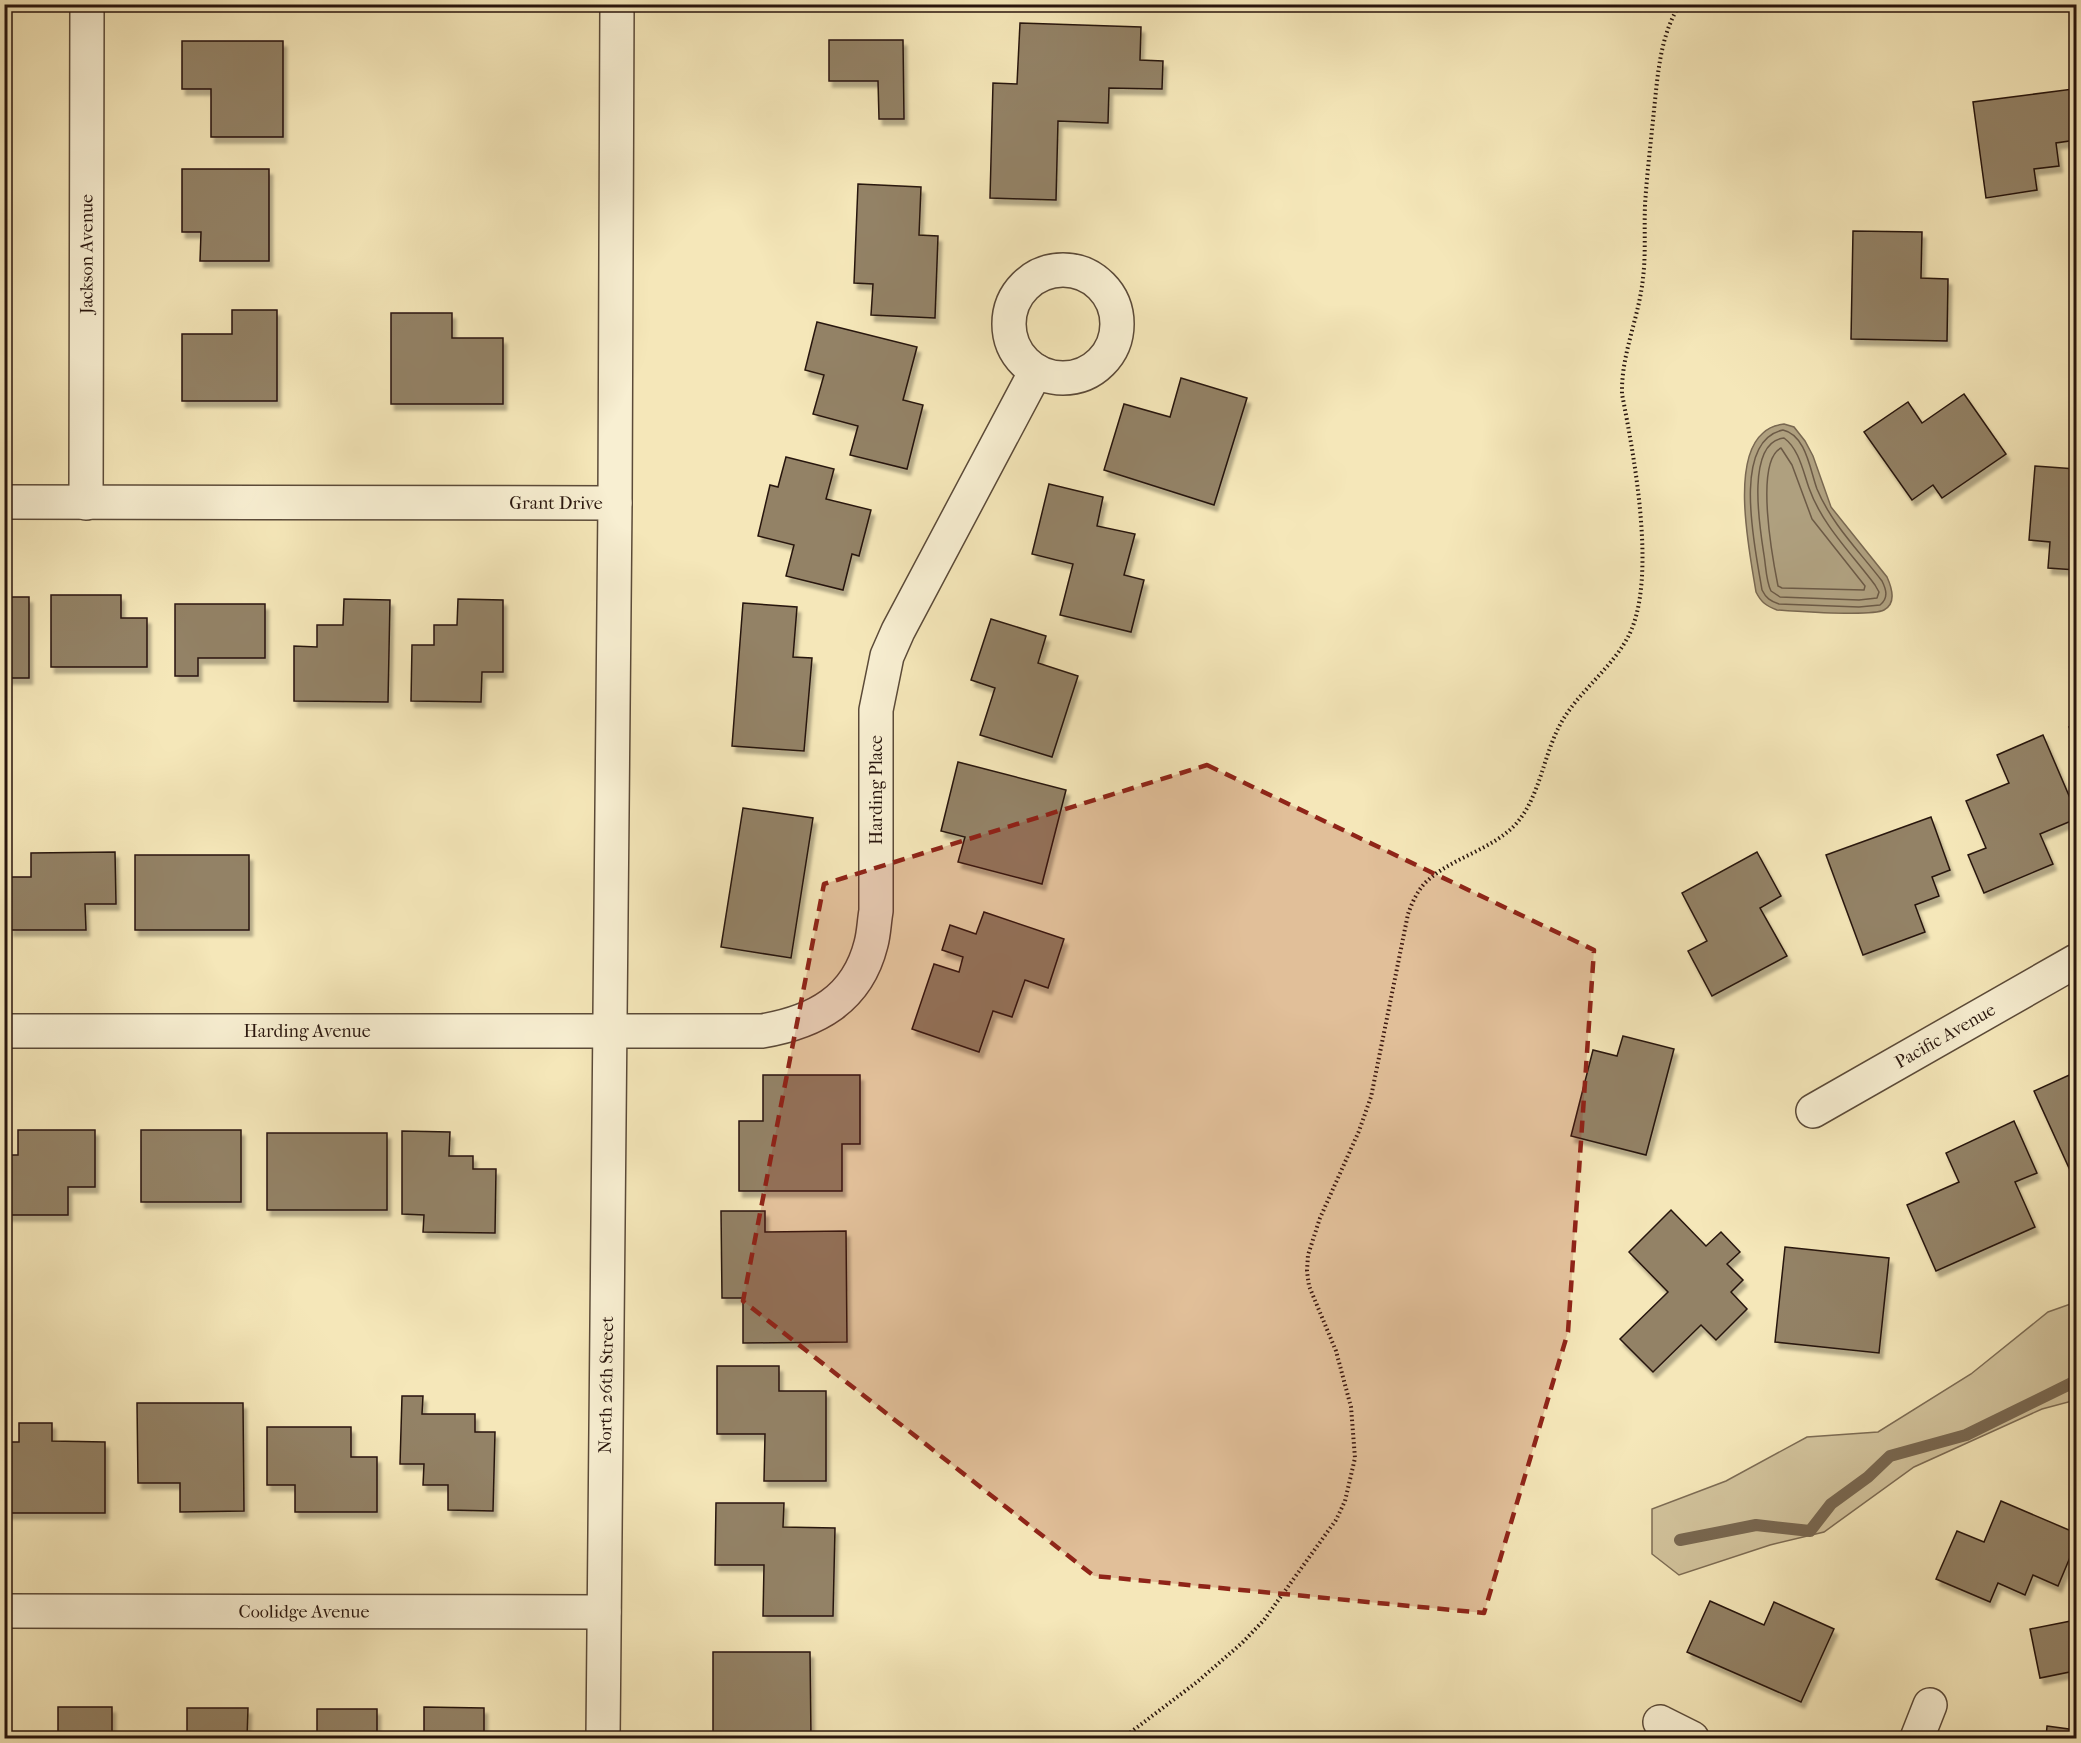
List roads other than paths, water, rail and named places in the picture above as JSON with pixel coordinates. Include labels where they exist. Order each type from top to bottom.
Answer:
[{"type":"street","name":"Jackson Avenue","points":[[86,502],[87,4]]},
{"type":"street","points":[[615,502],[617,4]]},
{"type":"street","name":"Harding Place","points":[[609,1031],[675,1029],[762,1031],[788,1026],[815,1016],[842,998],[860,973],[871,944],[876,911],[876,710],[887,656],[898,631],[1036,371]]},
{"type":"street","name":"Grant Drive","points":[[4,502],[615,502],[609,1031]]},
{"type":"street","name":"Pacific Avenue","points":[[1813,1111],[2076,961]]},
{"type":"street","name":"Harding Avenue","points":[[4,1031],[609,1031]]},
{"type":"street","name":"North 26th Street","points":[[603,1738],[609,1031]]},
{"type":"street","name":"Coolidge Avenue","points":[[4,1611],[604,1612]]},
{"type":"street","points":[[1917,1738],[1930,1705]]},
{"type":"street","points":[[1660,1722],[1692,1738]]},
{"type":"water","points":[[1784,424],[1794,427],[1805,441],[1813,456],[1831,507],[1887,577],[1892,590],[1892,599],[1884,610],[1849,613],[1777,610],[1764,603],[1756,592],[1745,509],[1747,464],[1753,446],[1763,433]]},
{"type":"waterway","points":[[1680,1540],[1756,1525],[1810,1531],[1831,1504],[1868,1477],[1890,1456],[1966,1435],[2076,1381]]}]
